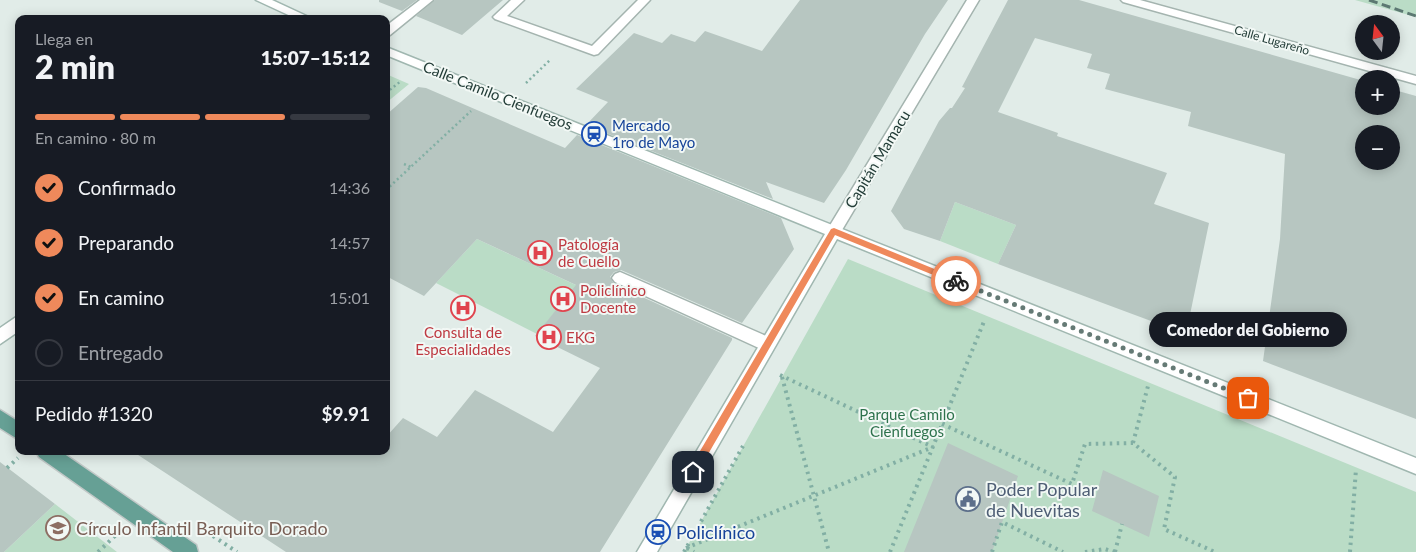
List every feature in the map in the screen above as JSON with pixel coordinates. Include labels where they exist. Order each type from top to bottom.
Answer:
[{"type":"main road","points":[[0,418],[15,429]]},
{"type":"main road","points":[[51,455],[189,552]]},
{"type":"street","points":[[262,0],[298,15]]},
{"type":"street","points":[[390,29],[427,0]]},
{"type":"street","points":[[518,0],[499,17],[594,51],[644,0]]},
{"type":"street","name":"Capitán Mamacu","points":[[646,552],[767,344],[973,0]]},
{"type":"street","name":"Calle Lugareño","points":[[1127,0],[1416,80]]},
{"type":"street","name":"Calle Camilo Cienfuegos","points":[[390,53],[492,92],[1416,466]]},
{"type":"street","points":[[620,278],[767,344]]},
{"type":"street","points":[[0,337],[15,325]]},
{"type":"path","points":[[509,99],[569,42]]},
{"type":"path","points":[[390,186],[492,92]]},
{"type":"path","points":[[404,164],[411,167]]},
{"type":"path","points":[[890,552],[987,316],[978,312]]},
{"type":"path","points":[[1133,443],[1155,361]]},
{"type":"path","points":[[756,364],[933,447]]},
{"type":"path","points":[[777,385],[787,368]]},
{"type":"path","points":[[782,376],[829,552]]},
{"type":"path","points":[[942,424],[1072,484],[1085,444],[1133,443],[1175,477],[1164,528],[1215,552]]},
{"type":"path","points":[[1350,552],[1359,443]]},
{"type":"path","points":[[685,550],[744,445]]},
{"type":"path","points":[[685,550],[933,447]]},
{"type":"path","points":[[1348,464],[1365,471]]},
{"type":"path","points":[[992,552],[1002,522],[1063,552]]},
{"type":"path","points":[[1085,552],[1104,549],[1115,552],[1122,524]]},
{"type":"green space","points":[[1355,0],[1416,0],[1416,17]]},
{"type":"green space","points":[[390,76],[409,84],[390,100]]},
{"type":"green space","points":[[955,202],[1016,225],[998,264],[940,241]]},
{"type":"green space","points":[[477,239],[595,294],[603,314],[567,297],[537,334],[436,283]]},
{"type":"green space","name":"Parque Camilo Cienfuegos","points":[[848,259],[1416,492],[1416,552],[684,552]]},
{"type":"green space","name":"Círculo Infantil Barquito Dorado","points":[[55,504],[117,552],[4,552]]},
{"type":"building","points":[[379,0],[417,0],[402,11],[379,2]]},
{"type":"building","points":[[435,0],[503,0],[462,35],[416,16]]},
{"type":"building","points":[[800,0],[948,0],[925,34],[846,170],[824,203],[766,182],[773,199],[586,125],[608,102],[576,89],[634,33],[662,43],[671,34],[695,42],[705,31],[762,51]]},
{"type":"building","points":[[1008,0],[1079,0],[1355,78],[1355,115],[1400,115],[1400,92],[1416,96],[1416,419],[1263,361],[1280,239],[1285,154],[1188,126],[1191,112],[1105,89],[1110,74],[1087,68],[1092,54],[1035,38],[998,112],[1058,133],[1057,136],[1167,173],[1154,204],[1209,223],[1186,334],[998,264],[1016,225],[955,202],[940,241],[904,229],[891,211],[939,121],[952,108],[965,88],[962,87]]},
{"type":"building","points":[[418,87],[426,88],[565,148],[577,135],[781,218],[794,249],[742,323],[621,270],[614,272],[610,277],[614,284],[732,338],[732,340],[600,552],[286,552],[138,455],[390,455],[390,433],[403,418],[437,437],[475,390],[553,432],[600,368],[535,336],[576,285],[477,239],[424,296],[390,278],[390,112]]},
{"type":"building","name":"Poder Popular de Nuevitas","points":[[948,443],[1018,476],[992,552],[904,552]]},
{"type":"building","points":[[0,462],[55,504],[4,552],[0,552]]},
{"type":"building","points":[[1103,470],[1159,496],[1149,537],[1092,511]]},
{"type":"railway","points":[[1369,0],[1416,16]]},
{"type":"way so far","points":[[956,281],[1248,398]]},
{"type":"place","name":"Mercado 1ro de Mayo","points":[[594,134]]},
{"type":"place","name":"Patología de Cuello","points":[[540,253]]},
{"type":"place","name":"Policlínico Docente","points":[[563,299]]},
{"type":"place","name":"Consulta de Especialidades","points":[[463,308]]},
{"type":"place","name":"EKG","points":[[549,337]]},
{"type":"place","name":"Comedor del Gobierno","points":[[1248,398]]},
{"type":"place","name":"Poder Popular de Nuevitas","points":[[968,499]]},
{"type":"place","name":"Círculo Infantil Barquito Dorado","points":[[58,528]]},
{"type":"place","name":"Policlínico","points":[[658,532]]},
{"type":"route","points":[[693,472],[834,232],[956,281]]}]
